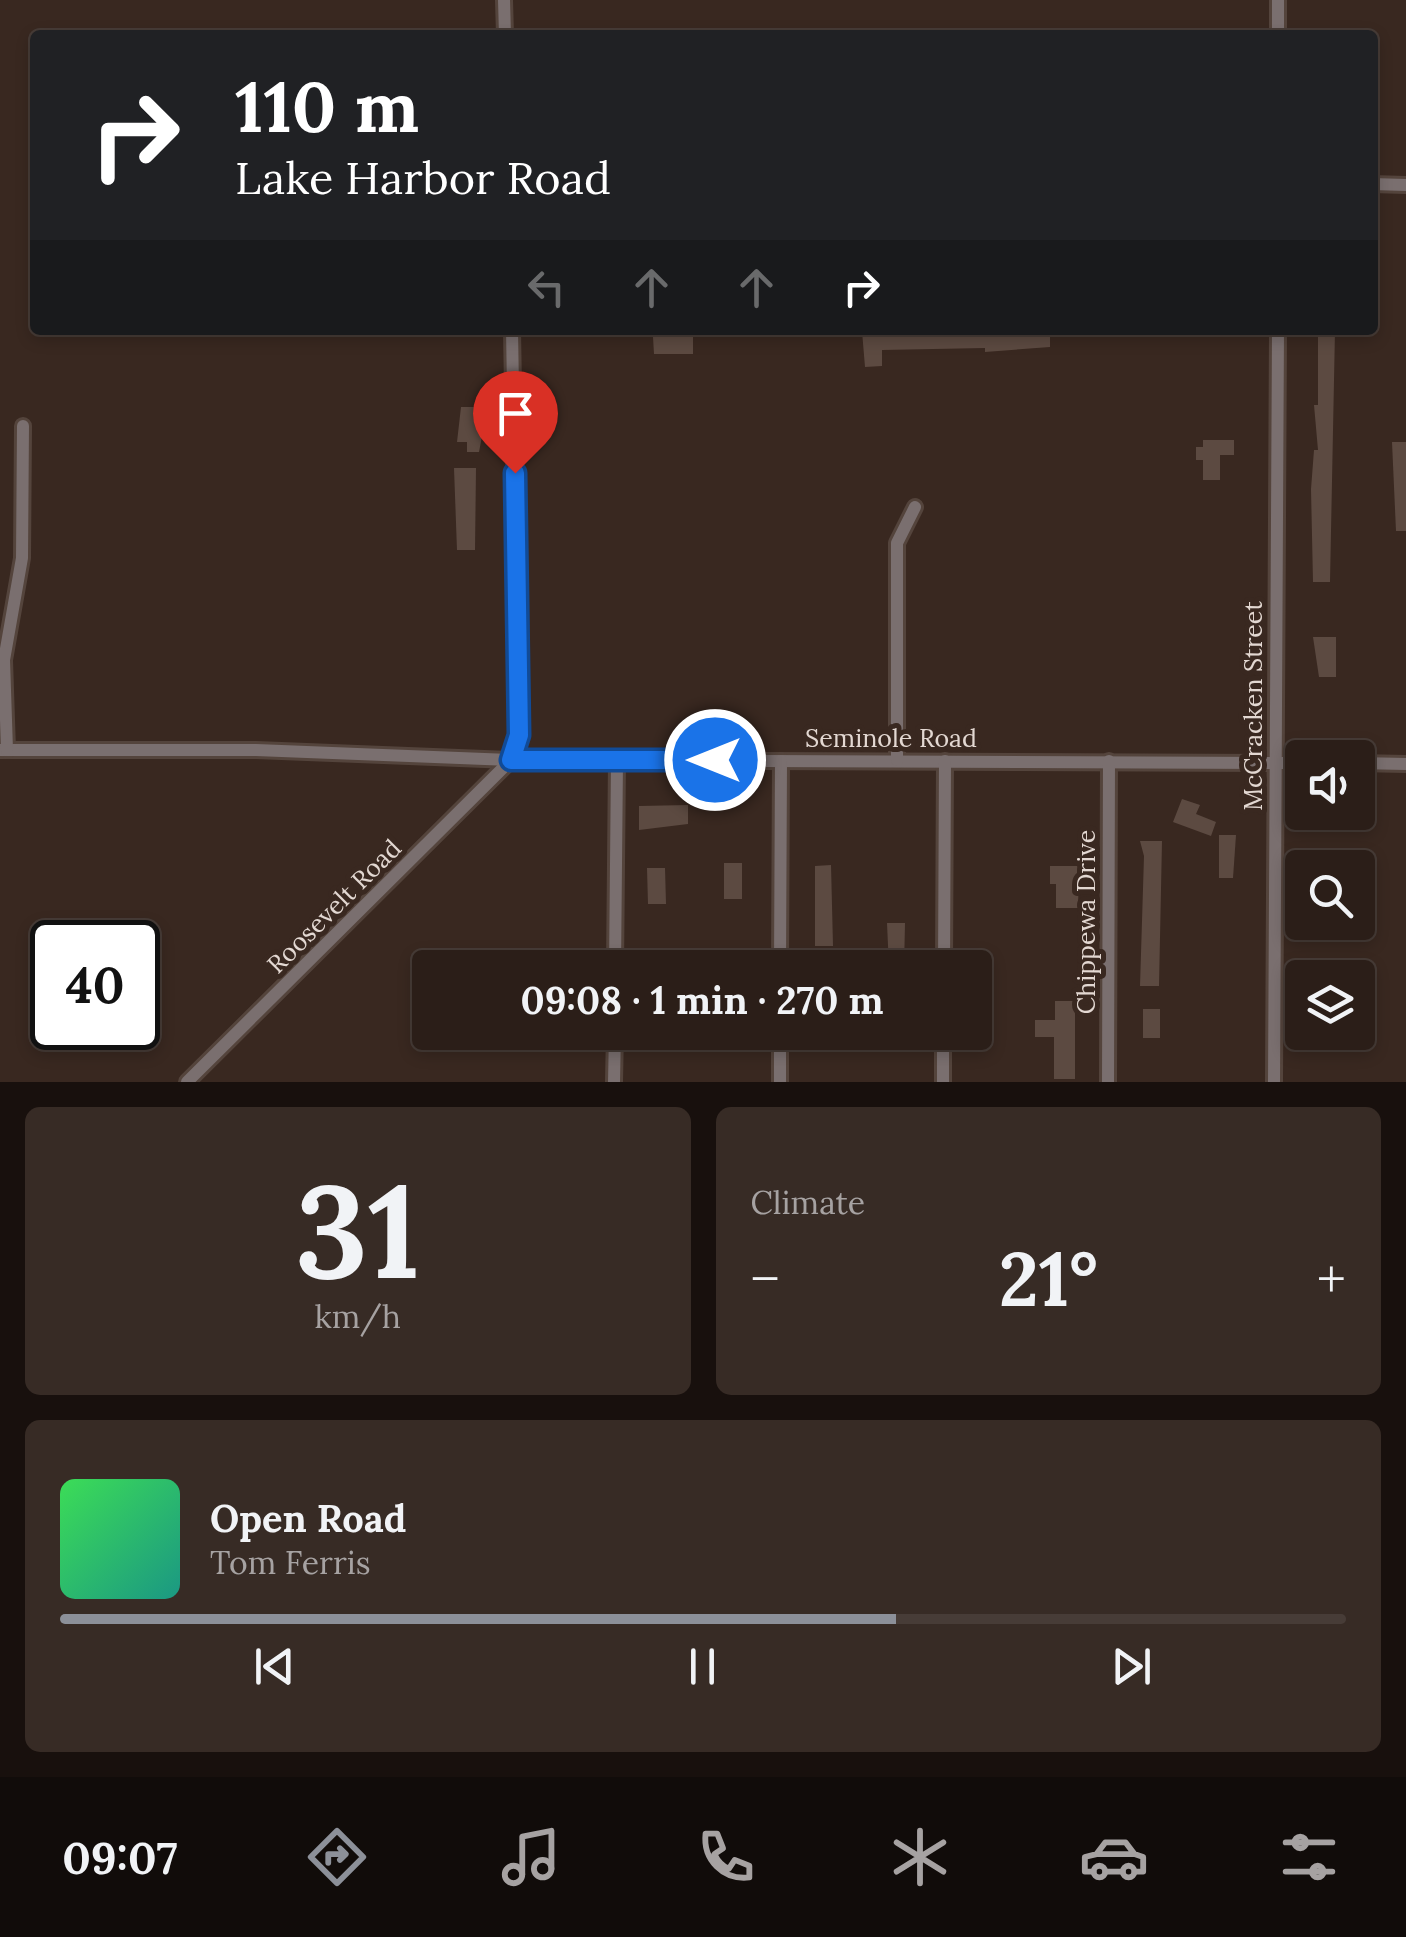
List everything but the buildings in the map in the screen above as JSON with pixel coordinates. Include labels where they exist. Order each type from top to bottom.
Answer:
[{"type":"street","points":[[504,0],[505,30]]},
{"type":"street","points":[[1278,0],[1278,30]]},
{"type":"street","points":[[1378,184],[1406,185]]},
{"type":"street","points":[[511,760],[519,735],[512,335]]},
{"type":"street","name":"McCracken Street","points":[[1274,1082],[1278,335]]},
{"type":"street","points":[[4,750],[4,660],[22,558],[23,426]]},
{"type":"street","points":[[897,760],[897,544],[915,507]]},
{"type":"street","name":"Seminole Road","points":[[4,750],[256,750],[511,760],[1285,762]]},
{"type":"street","name":"Roosevelt Road","points":[[187,1082],[511,760]]},
{"type":"street","points":[[615,950],[617,760]]},
{"type":"street","points":[[780,950],[781,760]]},
{"type":"street","points":[[944,950],[945,761]]},
{"type":"street","name":"Chippewa Drive","points":[[1108,1082],[1109,761]]},
{"type":"street","points":[[1375,764],[1406,764]]},
{"type":"street","points":[[614,1050],[614,1082]]},
{"type":"street","points":[[780,1050],[780,1082]]},
{"type":"street","points":[[943,1050],[943,1082]]},
{"type":"route","points":[[515,473],[519,735],[511,760],[715,760]]}]
